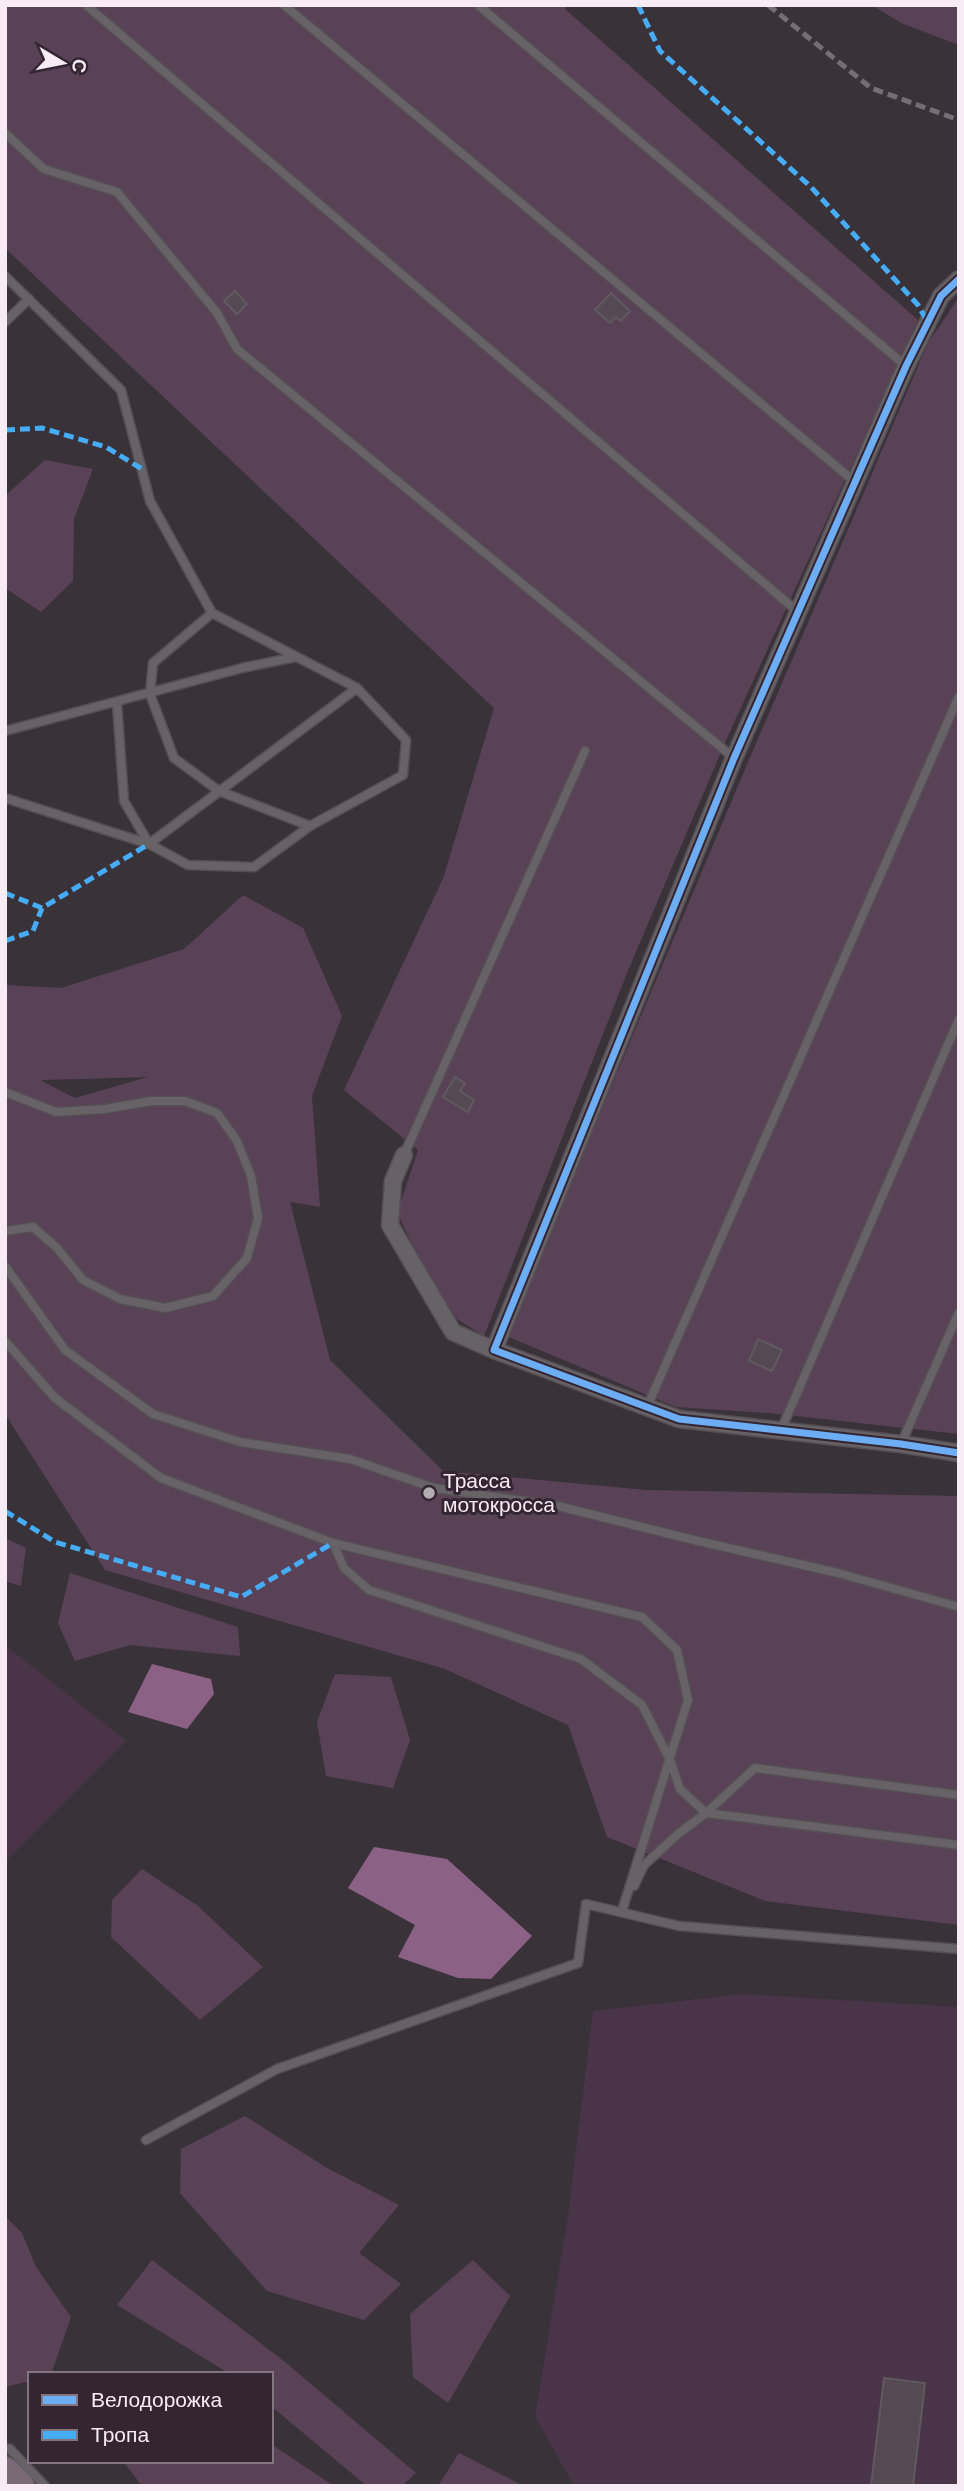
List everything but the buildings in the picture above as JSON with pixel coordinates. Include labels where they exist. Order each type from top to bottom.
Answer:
[{"type":"highway","points":[[5,2471],[20,2486]]},
{"type":"street","points":[[494,1350],[734,758],[906,366],[942,296],[959,279]]},
{"type":"street","points":[[404,1155],[393,1181],[390,1225],[453,1332],[679,1419],[959,1453]]},
{"type":"lane","points":[[86,5],[798,612]]},
{"type":"lane","points":[[284,5],[855,482]]},
{"type":"lane","points":[[478,5],[906,366]]},
{"type":"lane","points":[[5,133],[44,169],[117,192],[217,313],[237,349],[734,758]]},
{"type":"lane","points":[[5,276],[121,390],[150,501],[212,613],[357,688],[406,740],[403,775],[310,827],[254,867],[188,865],[149,844],[5,798]]},
{"type":"lane","points":[[5,322],[29,299]]},
{"type":"lane","points":[[212,613],[153,663],[150,694],[174,758],[219,791],[310,827]]},
{"type":"lane","points":[[5,732],[295,656]]},
{"type":"lane","points":[[149,844],[357,688]]},
{"type":"lane","points":[[647,1407],[959,696]]},
{"type":"lane","points":[[117,703],[124,801],[149,844]]},
{"type":"lane","points":[[404,1155],[585,751]]},
{"type":"lane","points":[[781,1430],[959,1019]]},
{"type":"lane","points":[[5,1091],[56,1112],[105,1109],[151,1101],[185,1101],[217,1113],[237,1141],[251,1176],[258,1218],[247,1258],[213,1296],[165,1308],[120,1299],[83,1280],[57,1248],[33,1227],[5,1231]]},
{"type":"lane","points":[[5,1266],[65,1350],[153,1414],[240,1442],[350,1459],[435,1488],[558,1506],[838,1573],[959,1606]]},
{"type":"lane","points":[[901,1444],[959,1312]]},
{"type":"lane","points":[[5,1341],[55,1398],[162,1478],[333,1543],[642,1617],[677,1650],[688,1700],[622,1911]]},
{"type":"lane","points":[[333,1543],[344,1568],[369,1590],[581,1659],[642,1705],[670,1760],[680,1789],[706,1813],[959,1845]]},
{"type":"lane","points":[[622,1911],[644,1866],[755,1768],[959,1795]]},
{"type":"lane","points":[[146,2140],[277,2069],[578,1963],[586,1904],[679,1926],[959,1949]]},
{"type":"lane","points":[[5,2448],[10,2449],[45,2486]]},
{"type":"shaded area","points":[[5,5],[567,5],[565,9],[918,320],[727,738],[627,973],[484,1336],[446,1312],[397,1213],[418,1150],[344,1090],[444,876],[494,708],[5,248]]},
{"type":"shaded area","points":[[872,5],[959,5],[959,45],[901,23]]},
{"type":"shaded area","points":[[959,297],[959,1434],[769,1413],[676,1407],[506,1336],[928,343]]},
{"type":"shaded area","points":[[45,460],[93,469],[74,519],[73,581],[41,612],[5,588],[5,496]]},
{"type":"shaded area","name":"Трасса мотокросса","points":[[243,895],[303,928],[342,1016],[312,1096],[320,1207],[290,1202],[330,1360],[443,1471],[646,1490],[959,1496],[959,1925],[765,1901],[607,1837],[568,1725],[445,1669],[105,1570],[5,1414],[5,985],[61,988],[184,949]],"holes":[[[148,1077],[75,1098],[42,1081]]]},
{"type":"shaded area","points":[[5,1538],[26,1548],[21,1586],[5,1581]]},
{"type":"shaded area","points":[[70,1573],[238,1627],[240,1656],[130,1645],[75,1661],[58,1623]]},
{"type":"shaded area","points":[[5,1645],[126,1741],[5,1862]]},
{"type":"shaded area","points":[[152,1664],[211,1679],[214,1694],[187,1729],[128,1712]]},
{"type":"shaded area","points":[[335,1674],[391,1677],[410,1740],[393,1788],[326,1776],[317,1722]]},
{"type":"shaded area","points":[[374,1847],[447,1859],[532,1936],[491,1979],[458,1978],[398,1957],[415,1925],[348,1888]]},
{"type":"shaded area","points":[[142,1869],[198,1906],[263,1967],[200,2020],[111,1937],[112,1900]]},
{"type":"shaded area","points":[[743,1994],[959,2007],[959,2486],[574,2486],[535,2416],[568,2216],[593,2011]]},
{"type":"shaded area","points":[[245,2116],[327,2168],[399,2205],[359,2253],[401,2284],[364,2320],[267,2291],[180,2193],[181,2149]]},
{"type":"shaded area","points":[[5,2216],[22,2233],[36,2267],[71,2317],[52,2372],[28,2372],[28,2381],[5,2387]]},
{"type":"shaded area","points":[[152,2260],[285,2362],[416,2473],[402,2486],[367,2486],[273,2408],[273,2372],[227,2372],[117,2305]]},
{"type":"shaded area","points":[[473,2260],[510,2296],[448,2403],[413,2377],[410,2314]]},
{"type":"shaded area","points":[[273,2445],[334,2486],[142,2486],[125,2463],[273,2463]]},
{"type":"shaded area","points":[[459,2453],[524,2486],[438,2486]]},
{"type":"railway","points":[[768,5],[871,88],[959,120]]},
{"type":"marked path","points":[[638,5],[660,51],[811,187],[918,305],[927,321]]},
{"type":"marked path","points":[[5,430],[42,428],[106,447],[142,469]]},
{"type":"marked path","points":[[5,893],[42,908],[149,844]]},
{"type":"marked path","points":[[5,941],[33,931],[42,908]]},
{"type":"marked path","points":[[5,1511],[55,1542],[241,1597],[333,1543]]},
{"type":"cycle path","points":[[959,279],[941,296],[906,366],[734,758],[494,1350],[679,1419],[959,1453]]},
{"type":"place","name":"Трасса мотокросса","points":[[429,1493]]}]
